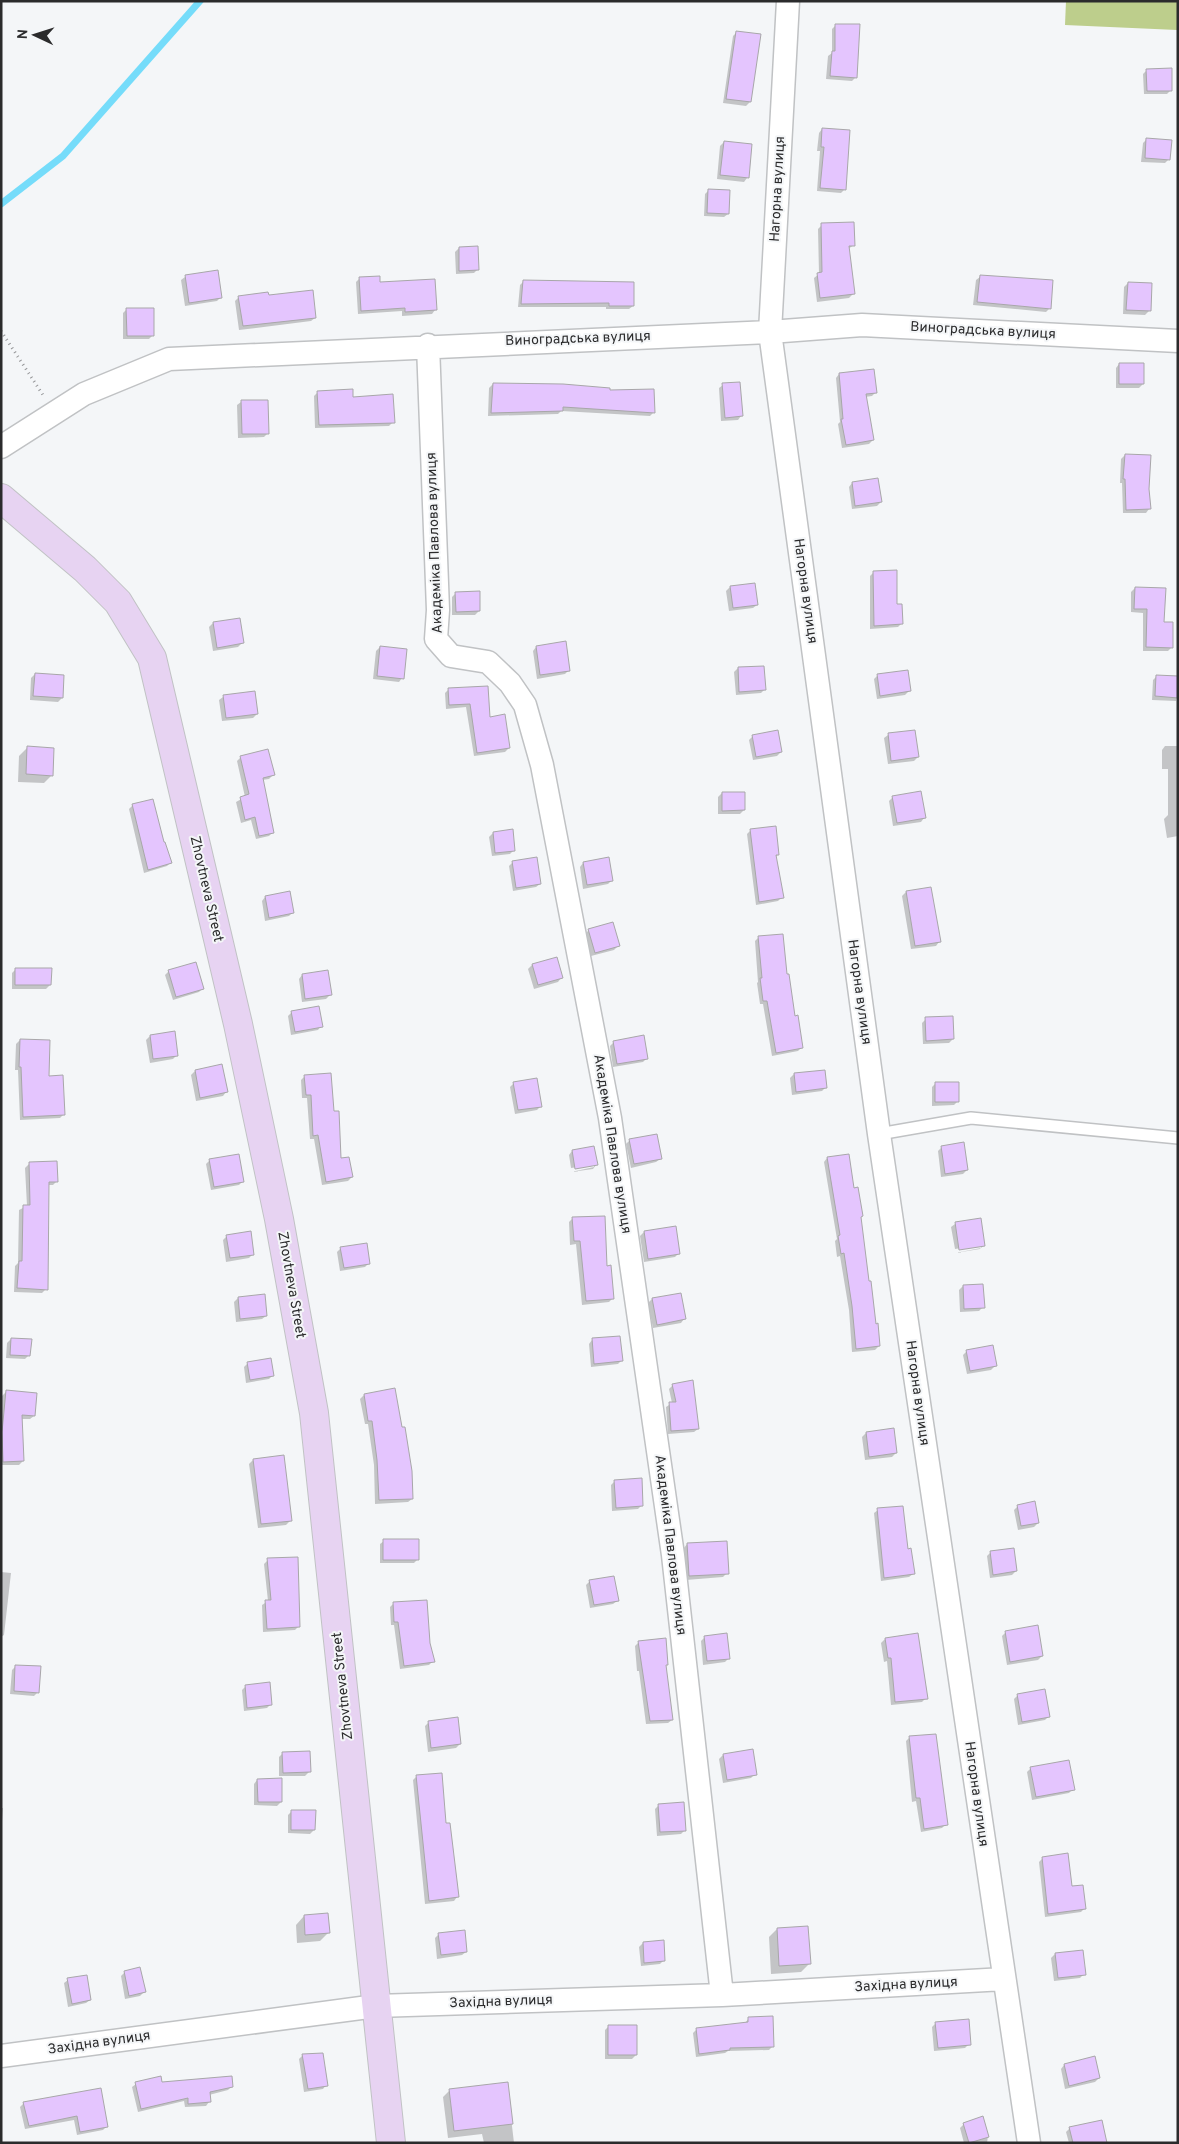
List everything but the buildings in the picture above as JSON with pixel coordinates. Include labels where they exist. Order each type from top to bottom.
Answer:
[{"type":"main road","name":"Zhovtneva Street","points":[[1,498],[85,569],[118,602],[152,658],[240,1034],[280,1219],[314,1414],[391,2143]]},
{"type":"street","name":"Нагорна вулиця","points":[[788,1],[770,332],[878,1134],[1028,2143]]},
{"type":"street","name":"Виноградська вулиця","points":[[1,447],[84,394],[169,358],[428,345],[770,332],[862,325],[1178,341]]},
{"type":"street","name":"Академіка Павлова вулиця","points":[[428,345],[438,610],[436,639],[451,656],[488,662],[510,683],[526,705],[542,765],[610,1118],[673,1555],[722,1996]]},
{"type":"street","name":"Західна вулиця","points":[[1,2056],[376,2006],[722,1996],[1004,1979]]},
{"type":"lane","points":[[878,1134],[971,1118],[1178,1138]]},
{"type":"path","points":[[1,331],[55,413]]},
{"type":"green space","points":[[1066,1],[1177,1],[1177,30],[1065,25]]},
{"type":"waterway","points":[[1,204],[63,156],[200,1]]}]
